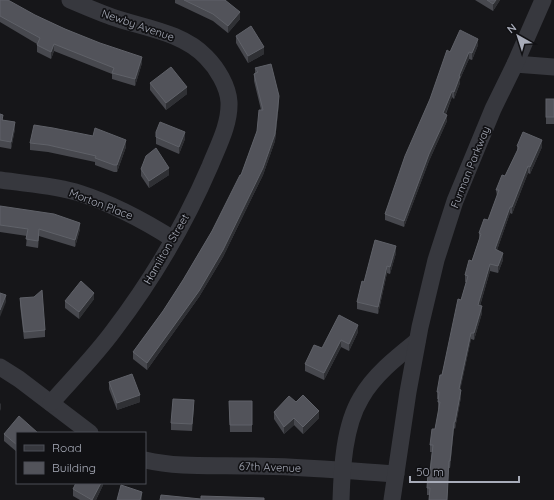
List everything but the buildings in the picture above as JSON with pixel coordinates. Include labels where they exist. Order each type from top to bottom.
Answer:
[{"type":"street","name":"Newby Avenue","points":[[70,0],[113,18],[168,34],[183,40],[206,57],[218,73]]},
{"type":"street","name":"Furman Parkway","points":[[392,500],[417,341],[436,260],[455,201],[493,109],[515,64],[543,0]]},
{"type":"street","points":[[515,64],[554,67]]},
{"type":"street","name":"Hamilton Street","points":[[51,404],[114,331],[146,285],[203,183],[227,122],[229,102],[226,86],[218,73]]},
{"type":"street","name":"Morton Place","points":[[0,180],[78,193],[108,204],[143,220],[173,239]]},
{"type":"street","points":[[341,500],[342,471],[352,421],[361,398],[373,381],[390,363],[417,341]]},
{"type":"street","points":[[0,367],[19,379],[89,432]]},
{"type":"street","name":"67th Avenue","points":[[146,460],[156,463],[183,465],[256,466],[396,474]]}]
